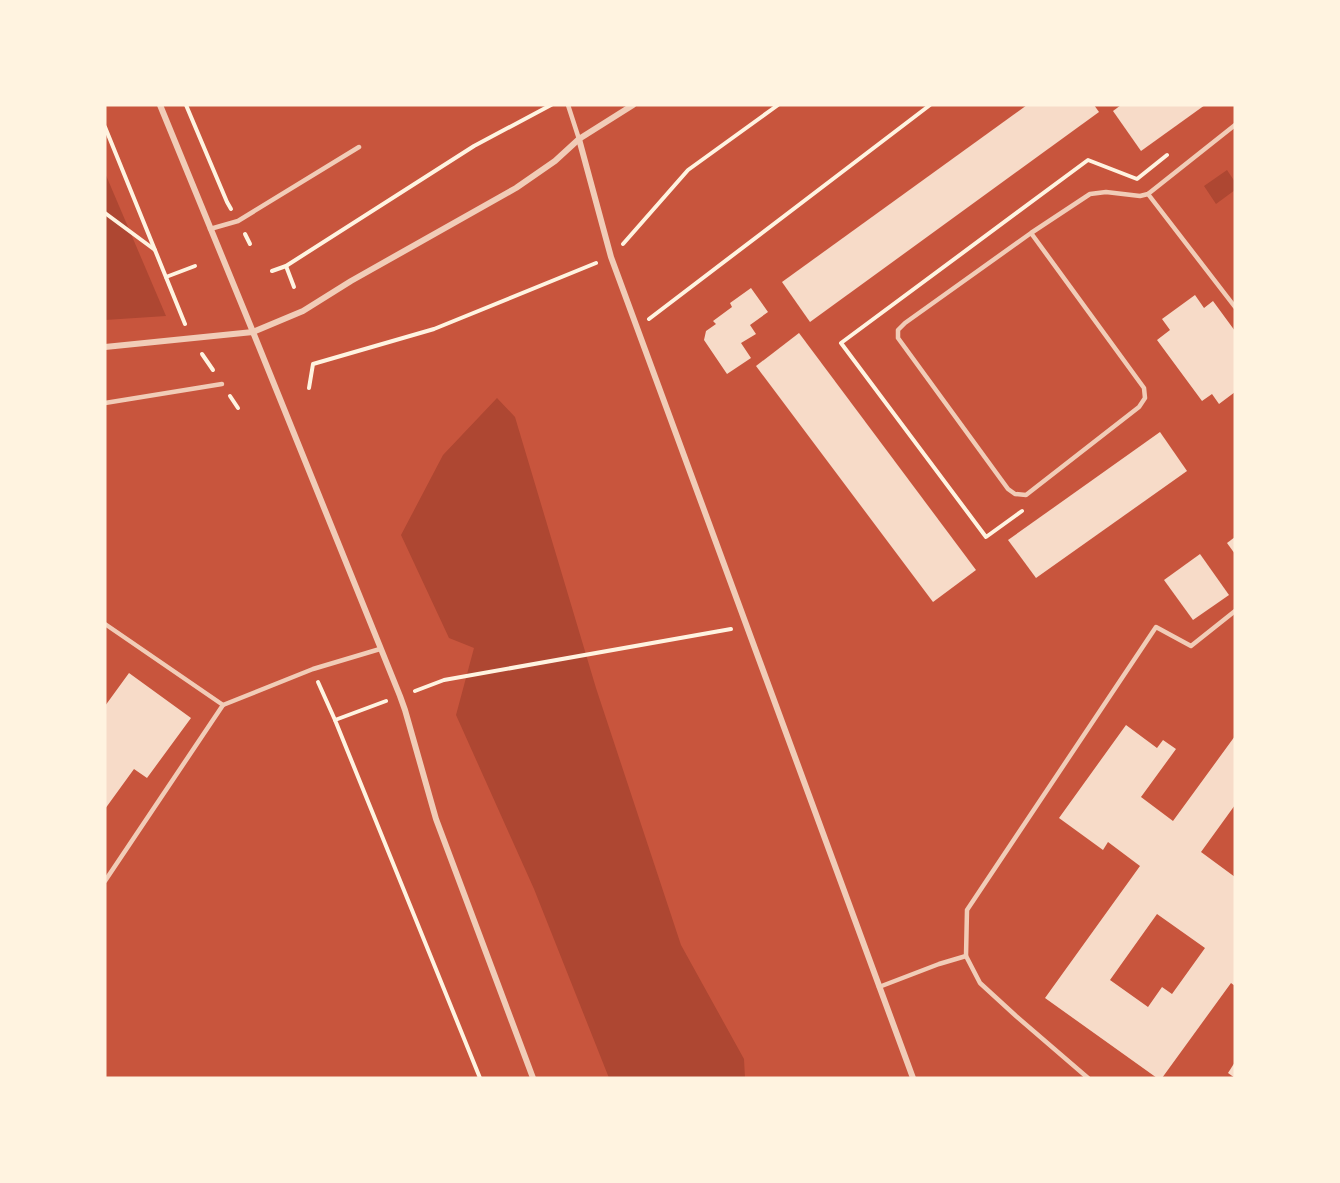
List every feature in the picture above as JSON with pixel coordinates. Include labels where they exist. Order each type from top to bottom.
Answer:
[{"type":"street","points":[[160,105],[400,696],[436,819],[533,1078]]},
{"type":"street","points":[[105,347],[254,332],[303,311],[351,281],[516,188],[555,161],[579,139],[633,105]]},
{"type":"street","points":[[579,139],[611,257],[913,1078]]},
{"type":"lane","points":[[568,105],[579,139]]},
{"type":"lane","points":[[1031,233],[1144,388],[1145,398],[1139,407],[1026,495],[1015,494],[1008,489],[898,338],[898,330],[1031,233],[1090,194],[1106,192],[1140,196],[1148,194],[1235,125]]},
{"type":"lane","points":[[210,229],[238,221],[359,147]]},
{"type":"lane","points":[[1148,194],[1235,307]]},
{"type":"lane","points":[[105,403],[222,384]]},
{"type":"lane","points":[[1088,1078],[980,983],[966,956],[967,910],[1156,627],[1191,646],[1235,611]]},
{"type":"lane","points":[[105,624],[223,705]]},
{"type":"lane","points":[[105,880],[223,705],[313,669],[380,649]]},
{"type":"lane","points":[[879,987],[966,956]]},
{"type":"path","points":[[186,105],[227,202],[250,244]]},
{"type":"path","points":[[272,271],[286,266],[474,146],[551,105]]},
{"type":"path","points":[[309,388],[313,364],[434,329],[611,257],[688,170],[778,105]]},
{"type":"path","points":[[637,328],[930,105]]},
{"type":"path","points":[[105,127],[191,338],[238,408]]},
{"type":"path","points":[[986,537],[842,343],[1088,160],[1137,179]]},
{"type":"path","points":[[105,213],[155,250]]},
{"type":"path","points":[[166,277],[195,266]]},
{"type":"path","points":[[286,266],[294,287]]},
{"type":"path","points":[[335,720],[444,680],[747,626]]},
{"type":"path","points":[[313,669],[480,1078]]},
{"type":"shaded area","points":[[1227,170],[1235,182],[1235,190],[1216,204],[1204,186]]},
{"type":"shaded area","points":[[105,173],[166,316],[105,320]]},
{"type":"shaded area","points":[[497,398],[515,417],[596,688],[681,945],[744,1059],[745,1078],[609,1078],[534,889],[456,715],[474,648],[449,638],[401,535],[443,455]]},
{"type":"building","points":[[1027,105],[1094,105],[1099,112],[810,322],[782,282]]},
{"type":"building","points":[[1121,105],[1205,105],[1141,151],[1113,111]]},
{"type":"building","points":[[751,288],[768,312],[750,325],[756,334],[741,343],[751,358],[727,374],[704,340],[706,331],[716,324],[713,321],[732,307],[730,303]]},
{"type":"building","points":[[1195,295],[1204,308],[1213,301],[1235,331],[1235,392],[1219,404],[1212,394],[1202,401],[1157,340],[1170,330],[1162,319]]},
{"type":"building","points":[[799,333],[976,570],[933,602],[756,366]]},
{"type":"building","points":[[1160,432],[1187,471],[1036,578],[1008,540]]},
{"type":"building","points":[[1235,537],[1235,554],[1227,543]]},
{"type":"building","points":[[1200,554],[1229,595],[1193,620],[1164,580]]},
{"type":"building","points":[[129,673],[191,718],[147,778],[134,769],[105,809],[105,706]]},
{"type":"building","points":[[1126,725],[1157,748],[1163,740],[1176,749],[1141,797],[1173,821],[1235,736],[1235,805],[1201,852],[1235,877],[1235,986],[1231,983],[1162,1078],[1157,1078],[1045,998],[1140,866],[1108,842],[1103,850],[1059,818]],"holes":[[[1157,914],[1205,948],[1172,994],[1162,987],[1148,1007],[1110,980]]]},
{"type":"building","points":[[1235,1062],[1235,1078],[1228,1073]]}]
